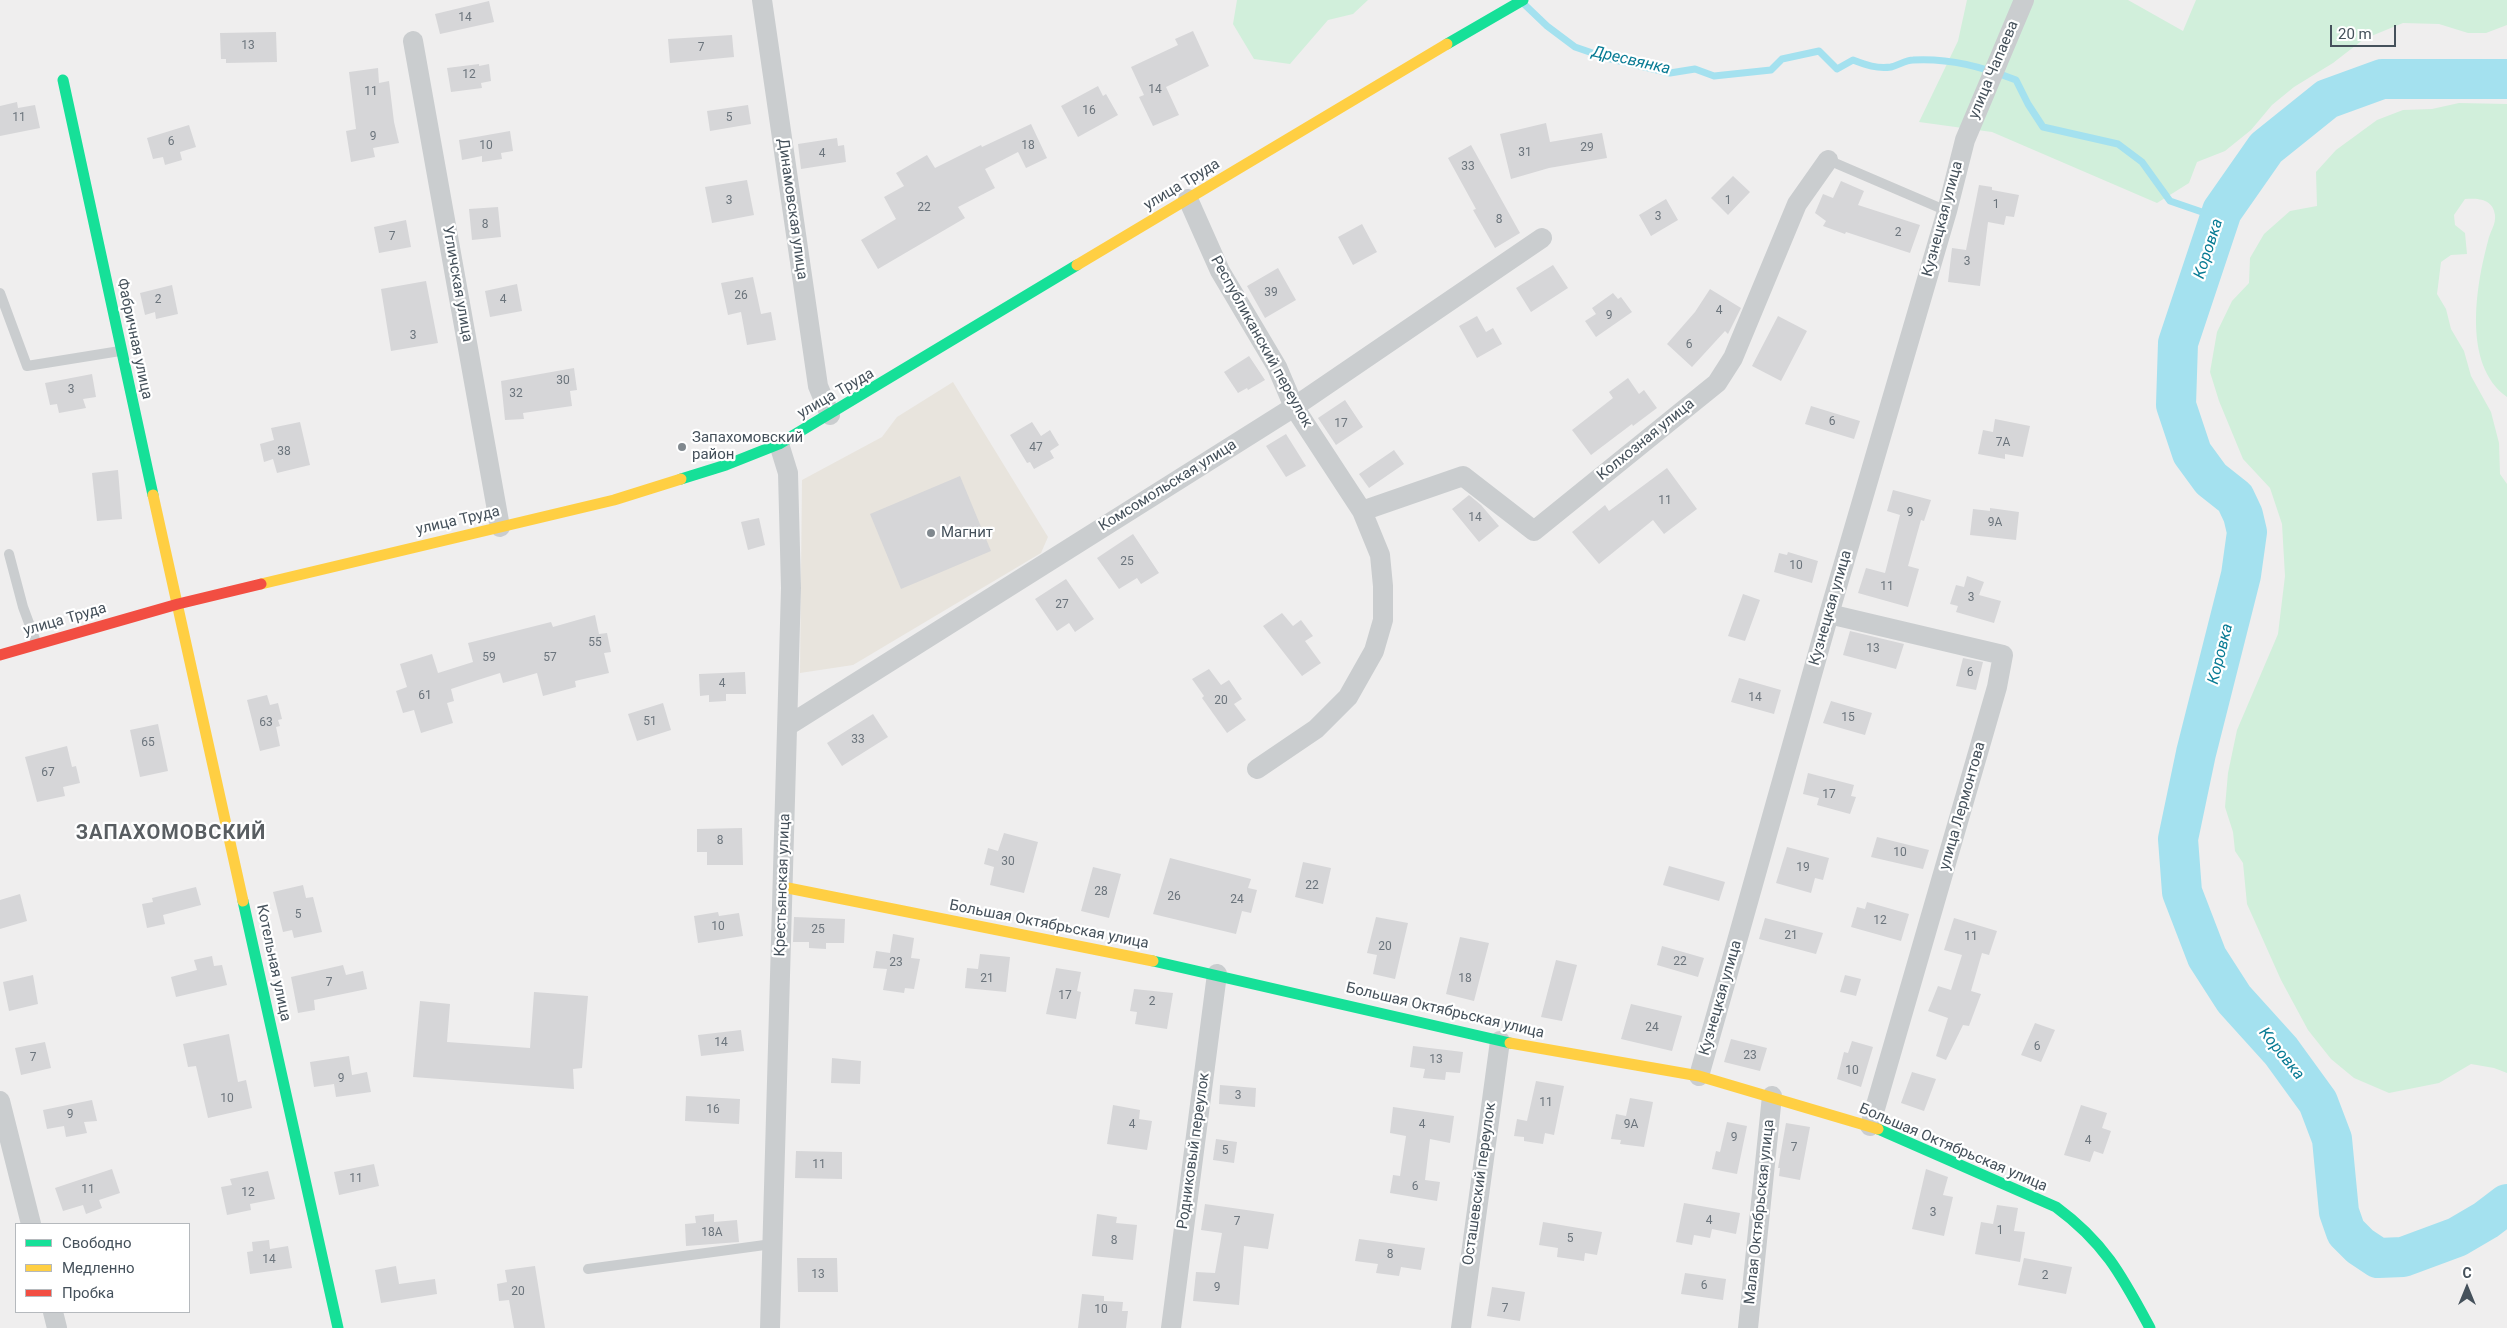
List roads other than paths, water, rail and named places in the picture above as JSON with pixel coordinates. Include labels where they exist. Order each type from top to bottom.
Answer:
[{"type":"street","name":"Динамовская улица","points":[[762,0],[818,386],[830,415]]},
{"type":"street","name":"улица Труда","points":[[0,655],[36,643],[178,604],[614,500],[674,483],[778,444],[830,415],[1329,113],[1523,0]]},
{"type":"street","name":"улица Чапаева","points":[[1965,140],[2024,0]]},
{"type":"street","name":"Угличская улица","points":[[413,41],[500,527]]},
{"type":"street","name":"Фабричная улица","points":[[63,80],[120,351],[178,604]]},
{"type":"street","name":"Кузнецкая улица","points":[[1699,1076],[1947,211],[1965,140]]},
{"type":"street","name":"Колхозная улица","points":[[1362,510],[1463,476],[1534,531],[1717,383],[1733,358],[1797,204],[1828,160]]},
{"type":"street","name":"Республиканский переулок","points":[[1188,199],[1220,271],[1277,367],[1294,407],[1362,510],[1380,555],[1383,586],[1383,620],[1374,651],[1348,697],[1316,729],[1256,769]]},
{"type":"street","name":"Комсомольская улица","points":[[789,725],[1294,407],[1542,238]]},
{"type":"street","name":"Крестьянская улица","points":[[770,1328],[789,725],[790,508],[788,473],[778,444]]},
{"type":"street","name":"Котельная улица","points":[[178,604],[338,1328]]},
{"type":"street","name":"улица Лермонтова","points":[[1830,614],[2003,655],[1997,687],[1870,1126]]},
{"type":"street","name":"Большая Октябрьская улица","points":[[783,887],[1217,974],[1500,1041],[1699,1076],[1870,1126],[2056,1207],[2081,1225],[2115,1264],[2150,1328]]},
{"type":"street","name":"Родниковый переулок","points":[[1170,1328],[1217,974]]},
{"type":"street","name":"Осташевский переулок","points":[[1461,1328],[1500,1041]]},
{"type":"street","name":"Малая Октябрьская улица","points":[[1748,1328],[1772,1096]]},
{"type":"street","points":[[0,1101],[31,1223]]},
{"type":"street","points":[[53,1313],[57,1328]]},
{"type":"lane","points":[[1828,160],[1947,211]]},
{"type":"lane","points":[[0,293],[27,366],[120,351]]},
{"type":"lane","points":[[9,554],[23,607],[36,643]]},
{"type":"lane","points":[[588,1269],[772,1244]]},
{"type":"waterway","name":"Дресвянка","points":[[1525,5],[1547,26],[1575,47],[1607,58],[1670,73],[1695,69],[1714,76],[1771,70],[1782,59],[1819,51],[1837,69],[1853,60],[1876,67],[1891,67],[1910,60],[1940,60],[1978,67],[2016,80],[2028,104],[2043,127],[2118,144],[2142,162],[2170,201],[2202,212],[2222,211]]},
{"type":"waterway","name":"Коровка","points":[[2507,79],[2382,79],[2327,99],[2266,148],[2222,211],[2178,343],[2176,405],[2192,453],[2211,479],[2235,498],[2243,515],[2247,532],[2241,575],[2196,753],[2178,839],[2182,892],[2207,957],[2234,999],[2281,1051],[2318,1102],[2332,1139],[2339,1212],[2346,1232],[2360,1246],[2378,1258],[2403,1257],[2457,1237],[2486,1220],[2507,1204]]},
{"type":"place","name":"Запахомовский район","points":[[682,447]]},
{"type":"place","name":"Магнит","points":[[931,533]]},
{"type":"district","name":"ЗАПАХОМОВСКИЙ","points":[[171,834]]}]
